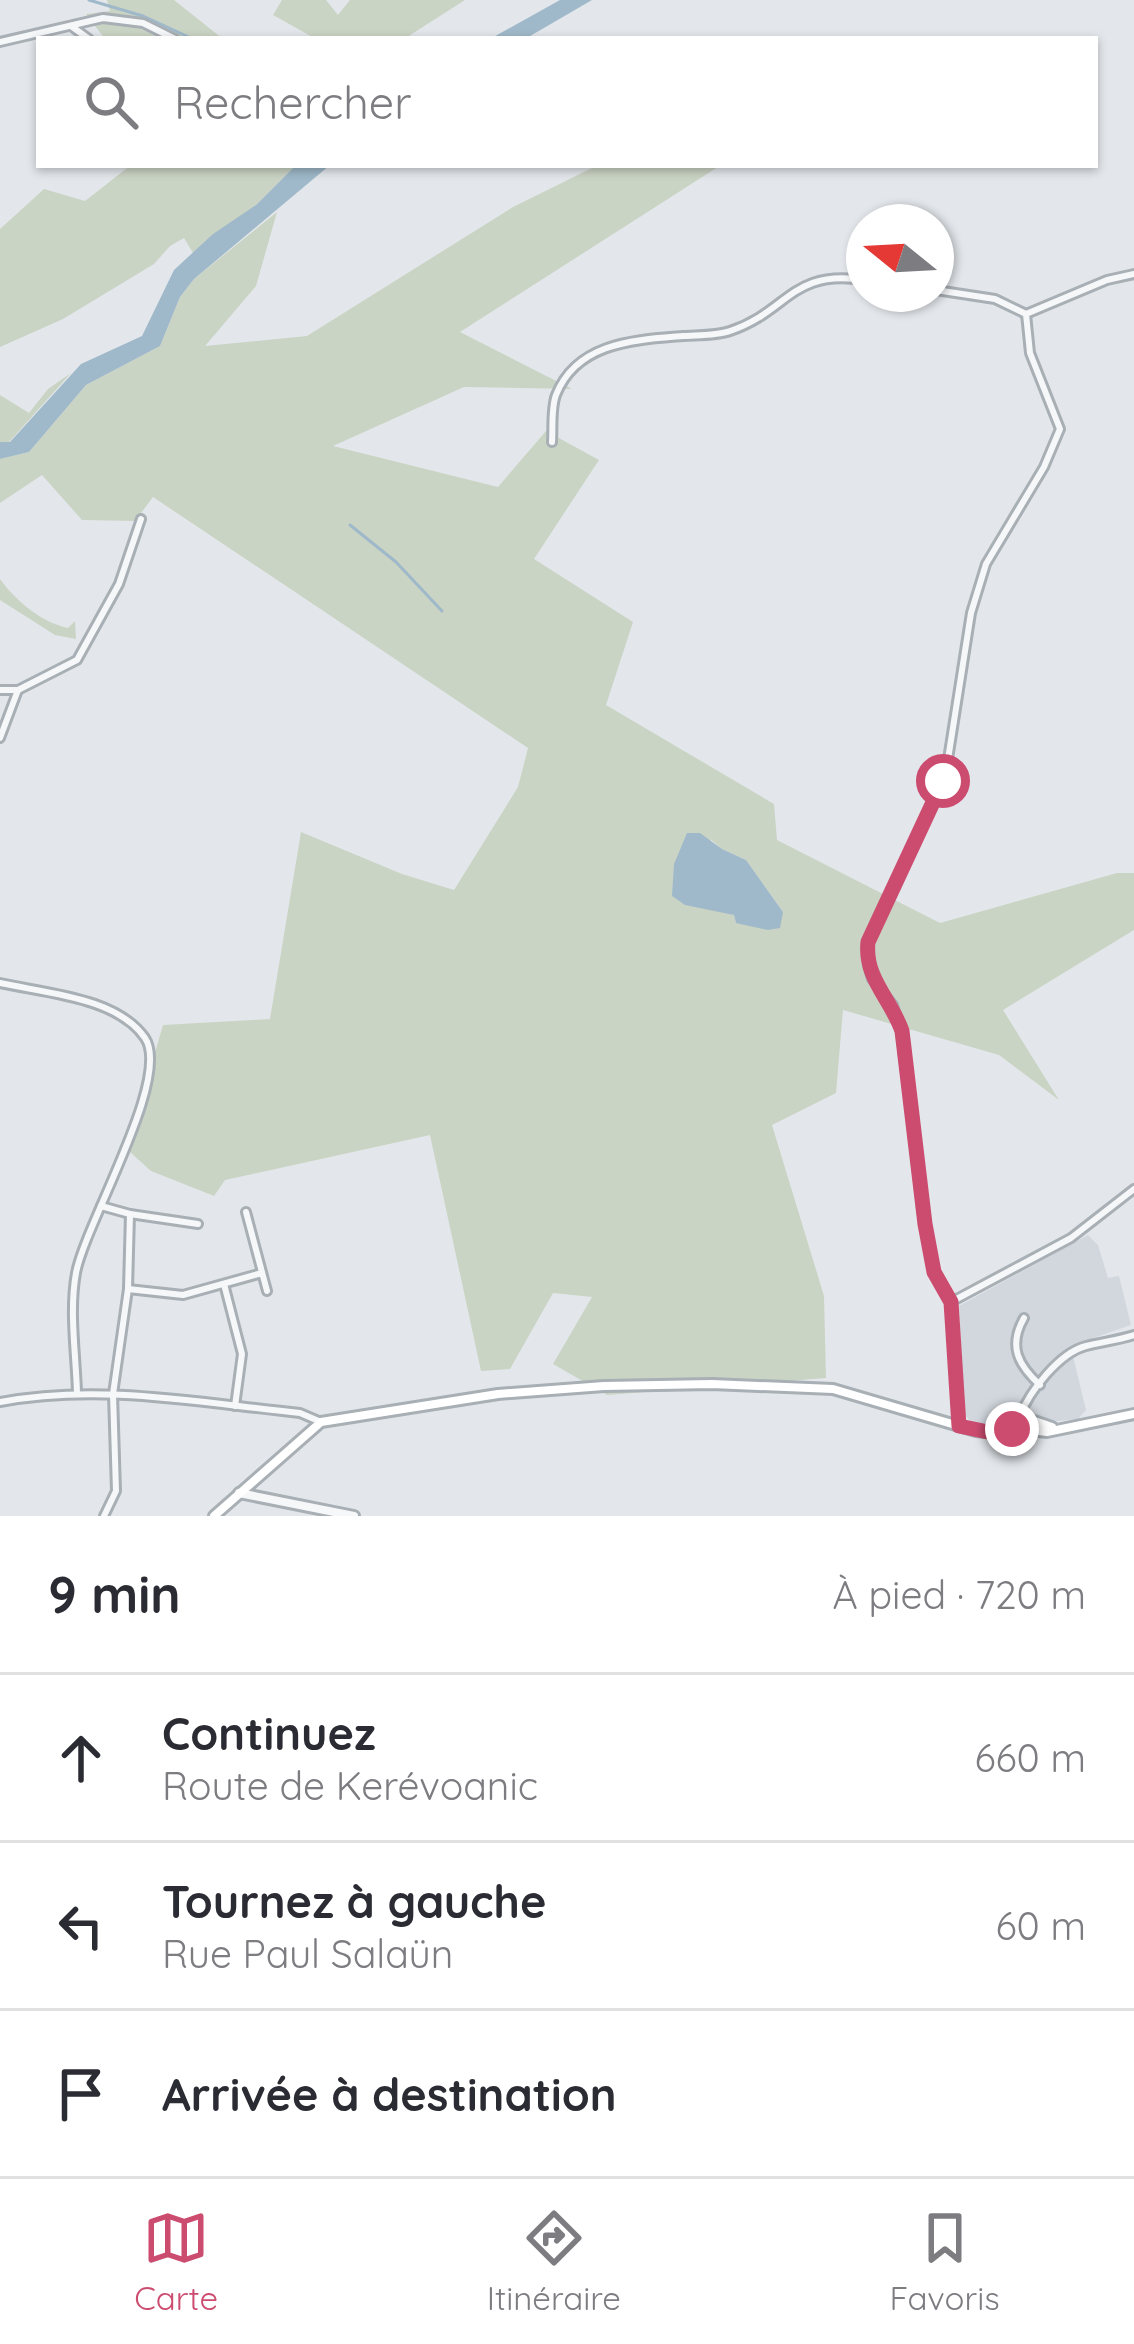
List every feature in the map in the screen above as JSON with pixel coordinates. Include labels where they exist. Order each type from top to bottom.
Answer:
[{"type":"main road","points":[[214,1516],[321,1422],[498,1394],[712,1384],[833,1389],[993,1433],[1023,1424],[1060,1428],[1134,1414]]},
{"type":"street","points":[[0,42],[103,18],[142,23],[169,36]]},
{"type":"street","points":[[71,26],[84,36]]},
{"type":"street","points":[[954,293],[995,299],[1026,314],[1107,280],[1134,274]]},
{"type":"street","points":[[552,442],[555,397],[578,363],[598,349],[639,340],[725,333],[756,320],[815,279],[846,280]]},
{"type":"street","points":[[959,1426],[951,1302],[934,1272],[925,1224],[902,1031],[893,1006],[872,980],[867,954],[946,772],[971,613],[986,564],[1044,467],[1060,428],[1030,353],[1026,314]]},
{"type":"street","points":[[0,690],[18,690],[77,660],[119,584],[141,519]]},
{"type":"street","points":[[0,738],[18,690]]},
{"type":"street","points":[[0,983],[111,1012],[134,1025],[148,1042],[147,1082],[126,1151],[86,1234],[75,1277],[77,1394]]},
{"type":"street","points":[[951,1302],[1071,1238],[1134,1189]]},
{"type":"street","points":[[101,1205],[198,1224]]},
{"type":"street","points":[[246,1212],[267,1291]]},
{"type":"street","points":[[104,1516],[116,1491],[112,1394],[128,1289],[130,1214]]},
{"type":"street","points":[[128,1289],[183,1294],[262,1273]]},
{"type":"street","points":[[224,1284],[242,1354],[236,1406]]},
{"type":"street","points":[[1024,1318],[1015,1338],[1016,1352],[1023,1370],[1040,1385]]},
{"type":"street","points":[[1023,1424],[1030,1398],[1063,1360],[1085,1346],[1134,1335]]},
{"type":"street","points":[[0,1402],[112,1394],[304,1413],[321,1422]]},
{"type":"street","points":[[239,1493],[354,1516]]},
{"type":"shaded area","points":[[1088,1235],[1098,1245],[1108,1278],[1119,1276],[1131,1325],[1076,1344],[1072,1352],[1086,1410],[1078,1419],[1047,1422],[1032,1413],[1016,1412],[1005,1424],[974,1427],[964,1413],[959,1306]]},
{"type":"green space","points":[[107,0],[174,0],[219,36],[103,36],[86,14],[110,11]]},
{"type":"green space","points":[[282,0],[326,0],[338,15],[350,0],[465,0],[409,36],[311,36],[273,15]]},
{"type":"green space","points":[[127,168],[293,168],[254,207],[193,253],[184,238],[154,264],[63,319],[0,347],[0,229],[44,189],[85,201]]},
{"type":"green space","points":[[592,168],[716,168],[460,332],[572,389],[464,387],[333,446],[498,487],[546,431],[599,460],[534,559],[633,622],[606,705],[774,804],[777,840],[940,923],[1117,873],[1134,873],[1134,930],[1003,1010],[1059,1100],[999,1055],[843,1010],[836,1093],[772,1125],[824,1296],[826,1378],[607,1395],[553,1364],[592,1297],[553,1293],[510,1369],[481,1371],[430,1135],[225,1180],[214,1196],[151,1171],[130,1152],[163,1025],[270,1019],[301,832],[454,890],[518,787],[528,748],[153,497],[135,521],[82,520],[42,475],[0,503],[0,459],[29,452],[86,385],[160,346],[180,297],[194,279],[277,212],[256,286],[205,346],[307,336],[513,207]],"holes":[[[710,839],[746,860],[783,912],[736,923],[734,915],[725,912]]]},
{"type":"green space","points":[[71,373],[9,442],[0,442],[0,395],[29,413],[48,389]]},
{"type":"green space","points":[[0,579],[39,616],[68,628],[75,621],[76,639],[55,635],[0,600]]},
{"type":"water","points":[[560,0],[592,0],[530,36],[495,36]]},
{"type":"water","points":[[293,168],[326,168],[194,279],[180,297],[160,346],[86,385],[29,452],[0,459],[0,442],[10,442],[81,364],[142,336],[174,270],[213,234],[256,205]]},
{"type":"water","points":[[687,833],[700,833],[746,860],[783,912],[780,928],[736,923],[734,915],[685,905],[672,896],[674,864]]},
{"type":"waterway","points":[[89,0],[143,16],[186,36]]},
{"type":"waterway","points":[[350,525],[396,562],[442,611]]},
{"type":"route","points":[[943,781],[868,942],[868,964],[872,980],[893,1006],[902,1031],[925,1224],[934,1272],[951,1302],[959,1426],[993,1433],[1012,1425],[1012,1429]]}]
